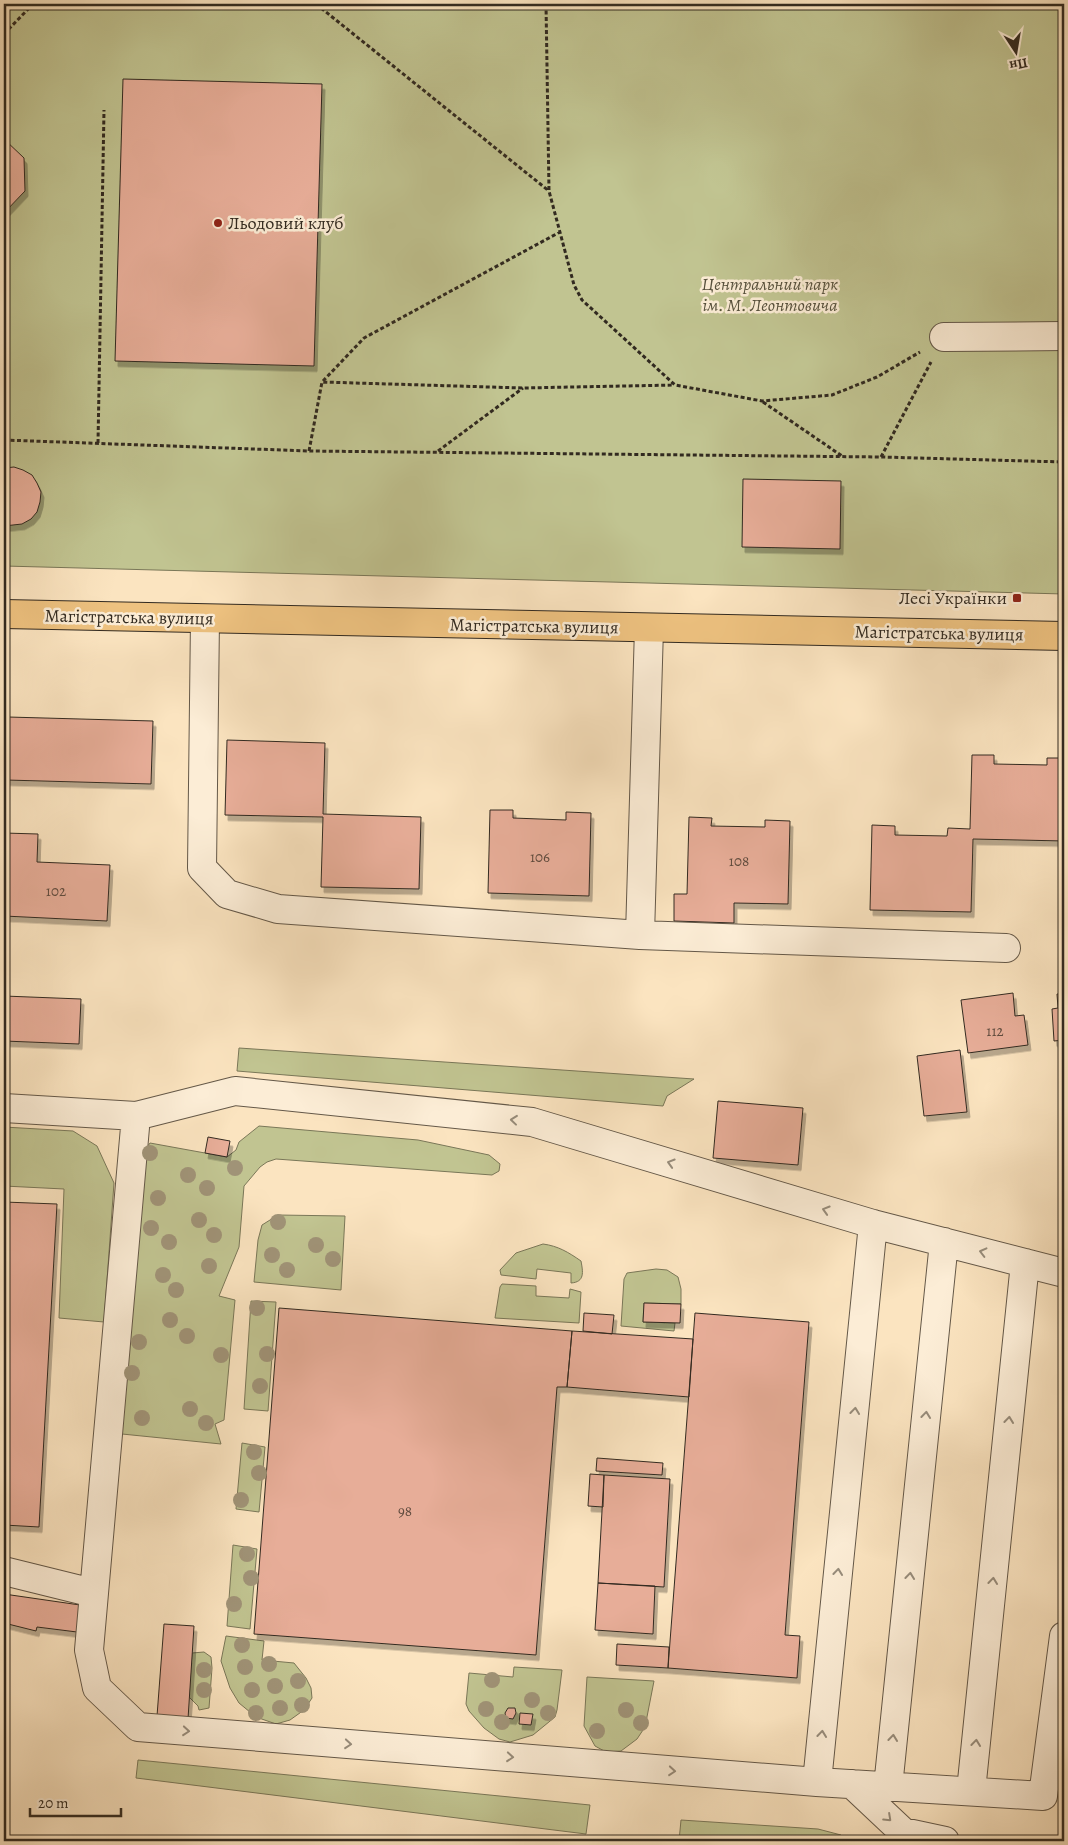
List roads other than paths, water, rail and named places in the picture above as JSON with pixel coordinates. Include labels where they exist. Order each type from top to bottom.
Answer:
[{"type":"main road","name":"Магістратська вулиця","points":[[4,614],[1064,636]]},
{"type":"street","points":[[944,338],[1064,336]]},
{"type":"street","points":[[205,619],[202,868],[227,894],[278,909],[640,935],[1006,948]]},
{"type":"street","points":[[640,935],[649,628]]},
{"type":"street","points":[[4,1108],[136,1116],[235,1091],[532,1122],[873,1224],[1064,1273]]},
{"type":"street","points":[[136,1116],[89,1650],[97,1688],[138,1726],[817,1782],[1042,1796],[1064,1636]]},
{"type":"street","points":[[817,1782],[873,1224]]},
{"type":"street","points":[[888,1787],[944,1242]]},
{"type":"street","points":[[971,1792],[1025,1263]]},
{"type":"street","points":[[4,1571],[93,1593]]},
{"type":"street","points":[[852,1784],[903,1832],[945,1841]]},
{"type":"place","name":"Льодовий клуб","points":[[218,223]]},
{"type":"place","name":"Лесі Українки","points":[[1017,598]]},
{"type":"park label","name":"Центральний парк ім. М. Леонтовича","points":[[770,294]]}]
